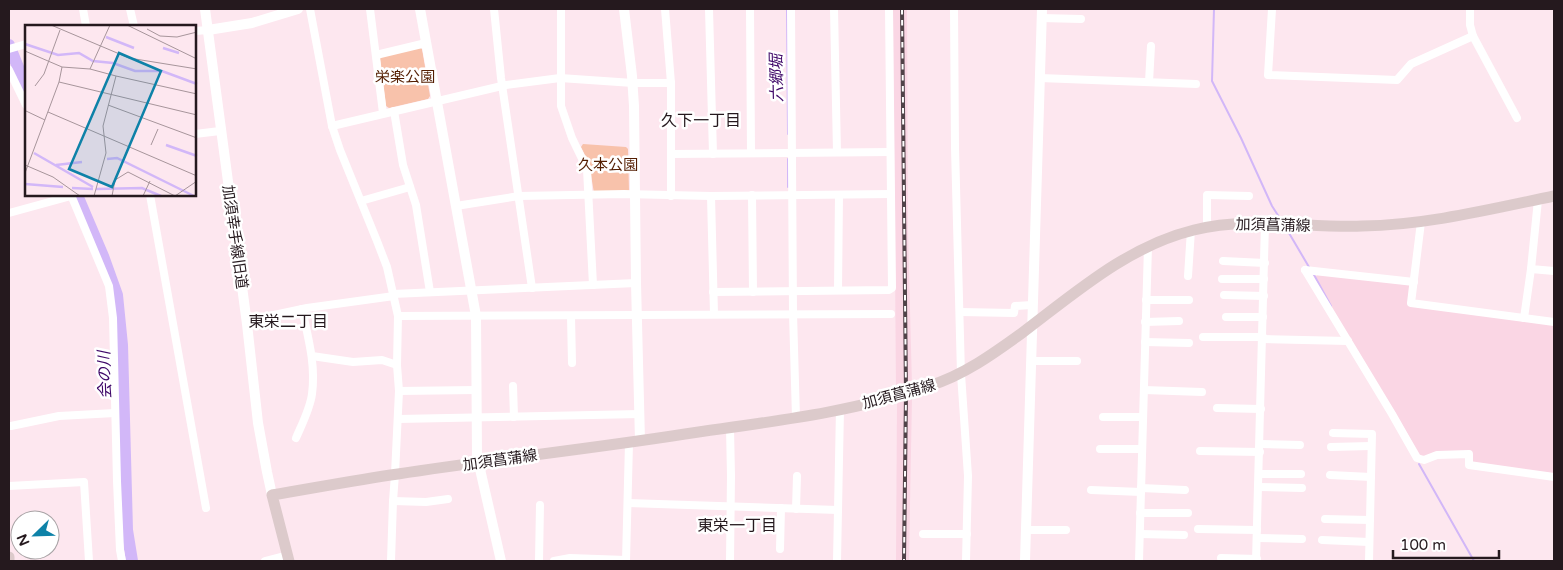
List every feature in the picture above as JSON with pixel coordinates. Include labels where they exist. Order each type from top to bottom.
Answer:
[{"type":"main road","name":"加須菖蒲線","points":[[272,495],[396,474],[796,418],[906,394],[961,374],[996,352],[1114,266],[1148,246],[1191,230],[1232,224],[1365,226],[1421,222],[1554,196]]},
{"type":"main road","points":[[272,495],[289,558]]},
{"type":"street","points":[[83,9],[86,25]]},
{"type":"street","points":[[130,9],[134,25]]},
{"type":"street","name":"加須幸手線旧道","points":[[205,9],[258,423],[272,495]]},
{"type":"street","points":[[196,30],[252,23],[298,9]]},
{"type":"street","points":[[310,9],[332,126],[387,267],[398,316],[397,364],[399,391],[391,561]]},
{"type":"street","points":[[370,9],[383,113]]},
{"type":"street","points":[[420,9],[476,316],[478,462],[501,561]]},
{"type":"street","points":[[494,9],[502,85],[532,288]]},
{"type":"street","points":[[561,9],[560,78],[562,111],[572,138],[586,165],[593,285]]},
{"type":"street","points":[[554,561],[570,558],[626,561],[628,503],[640,414],[636,314],[633,84],[624,9]]},
{"type":"street","points":[[665,9],[671,83],[671,196]]},
{"type":"street","points":[[709,9],[712,154]]},
{"type":"street","points":[[750,9],[751,153]]},
{"type":"street","points":[[790,9],[796,418]]},
{"type":"street","points":[[834,9],[837,152]]},
{"type":"street","points":[[713,292],[889,290],[892,288],[889,9]]},
{"type":"street","points":[[954,9],[954,148],[961,374],[968,476],[966,561]]},
{"type":"street","points":[[1272,9],[1268,75],[1398,80],[1410,64],[1473,36]]},
{"type":"street","points":[[1470,9],[1470,25],[1473,36],[1517,118]]},
{"type":"street","points":[[1025,561],[1042,13],[1081,19]]},
{"type":"street","points":[[376,55],[426,43]]},
{"type":"street","points":[[9,49],[22,45]]},
{"type":"street","points":[[1149,82],[1151,46]]},
{"type":"street","points":[[9,70],[25,103]]},
{"type":"street","points":[[332,126],[502,85],[560,78],[633,84],[671,83]]},
{"type":"street","points":[[1040,78],[1196,84]]},
{"type":"street","points":[[394,111],[403,165],[416,205],[430,292]]},
{"type":"street","points":[[196,134],[220,131]]},
{"type":"street","points":[[671,154],[890,152]]},
{"type":"street","points":[[361,201],[410,187]]},
{"type":"street","points":[[456,206],[519,196],[891,194]]},
{"type":"street","points":[[752,195],[753,292]]},
{"type":"street","points":[[838,290],[839,195]]},
{"type":"street","points":[[9,213],[71,196],[109,286],[113,318],[119,540],[122,561]]},
{"type":"street","points":[[150,196],[206,508]]},
{"type":"street","points":[[712,196],[714,314]]},
{"type":"street","points":[[1207,227],[1207,196],[1249,196]]},
{"type":"street","points":[[1524,318],[1538,200]]},
{"type":"street","points":[[1421,222],[1411,303],[1554,322],[1554,318]]},
{"type":"street","points":[[1221,558],[1256,560],[1265,223]]},
{"type":"street","points":[[1188,276],[1191,230]]},
{"type":"street","points":[[1139,561],[1148,246]]},
{"type":"street","points":[[1223,262],[1265,263]]},
{"type":"street","points":[[1531,269],[1554,270]]},
{"type":"street","points":[[1414,282],[1305,270],[1417,458],[1424,460],[1437,455],[1469,454],[1469,465],[1554,477]]},
{"type":"street","points":[[1222,279],[1264,279]]},
{"type":"street","points":[[246,324],[302,309],[393,295],[636,283]]},
{"type":"street","points":[[1224,295],[1264,296]]},
{"type":"street","points":[[1146,300],[1189,300]]},
{"type":"street","points":[[960,312],[1014,313],[1015,306],[1032,305]]},
{"type":"street","points":[[296,438],[312,395],[312,356],[302,309]]},
{"type":"street","points":[[398,316],[891,314]]},
{"type":"street","points":[[571,316],[572,363]]},
{"type":"street","points":[[1226,317],[1263,317]]},
{"type":"street","points":[[1146,322],[1179,321]]},
{"type":"street","points":[[1203,337],[1348,341]]},
{"type":"street","points":[[1145,342],[1189,343]]},
{"type":"street","points":[[312,356],[353,362],[382,360],[397,364]]},
{"type":"street","points":[[1031,361],[1077,362]]},
{"type":"street","points":[[513,386],[514,417]]},
{"type":"street","points":[[399,391],[476,390]]},
{"type":"street","points":[[1144,390],[1202,392]]},
{"type":"street","points":[[1217,408],[1261,409]]},
{"type":"street","points":[[837,561],[840,409]]},
{"type":"street","points":[[11,426],[59,416],[115,413]]},
{"type":"street","points":[[398,419],[640,414]]},
{"type":"street","points":[[1103,417],[1143,417]]},
{"type":"street","points":[[730,428],[730,561]]},
{"type":"street","points":[[1333,433],[1372,434],[1369,561]]},
{"type":"street","points":[[1200,452],[1300,445]]},
{"type":"street","points":[[1331,447],[1372,446]]},
{"type":"street","points":[[1100,449],[1142,449]]},
{"type":"street","points":[[1259,474],[1301,474]]},
{"type":"street","points":[[1330,475],[1371,477]]},
{"type":"street","points":[[796,509],[798,476]]},
{"type":"street","points":[[9,486],[84,482],[89,561]]},
{"type":"street","points":[[1258,487],[1302,488]]},
{"type":"street","points":[[1091,490],[1185,490]]},
{"type":"street","points":[[393,501],[426,502],[448,499]]},
{"type":"street","points":[[628,503],[838,510]]},
{"type":"street","points":[[539,561],[540,505]]},
{"type":"street","points":[[780,549],[781,508]]},
{"type":"street","points":[[1140,513],[1188,513]]},
{"type":"street","points":[[1325,519],[1370,520]]},
{"type":"street","points":[[1198,529],[1302,540]]},
{"type":"street","points":[[1026,530],[1066,530]]},
{"type":"street","points":[[923,534],[967,534]]},
{"type":"street","points":[[1140,534],[1184,535]]},
{"type":"street","points":[[1322,540],[1369,542]]},
{"type":"street","points":[[265,561],[289,558]]},
{"type":"shaded area","points":[[893,9],[907,9],[908,230],[912,386],[896,391]]},
{"type":"shaded area","points":[[1318,274],[1409,285],[1408,306],[1554,325],[1554,474],[1472,463],[1472,452],[1421,456],[1314,279]]},
{"type":"shaded area","points":[[912,397],[909,561],[896,561],[897,399]]},
{"type":"green space","name":"栄楽公園","points":[[419,47],[422,49],[430,96],[428,99],[389,108],[386,106],[381,56]]},
{"type":"green space","name":"久本公園","points":[[583,144],[626,147],[628,149],[629,191],[594,193],[589,163],[581,147]]},
{"type":"waterway","name":"六郷堀","points":[[787,9],[788,134]]},
{"type":"waterway","points":[[1214,9],[1212,81],[1272,206],[1281,220]]},
{"type":"waterway","name":"会の川","points":[[9,45],[25,85]]},
{"type":"waterway","name":"六郷堀","points":[[788,159],[788,187]]},
{"type":"waterway","name":"会の川","points":[[77,196],[117,295],[122,345],[127,530],[132,561]]},
{"type":"waterway","points":[[1286,228],[1309,267]]},
{"type":"waterway","points":[[1313,273],[1331,306]]},
{"type":"waterway","points":[[1419,464],[1474,561]]},
{"type":"railway","points":[[902,9],[906,393],[904,561]]},
{"type":"district","name":"久下一丁目","points":[[701,120]]},
{"type":"district","name":"東栄二丁目","points":[[288,321]]},
{"type":"district","name":"東栄一丁目","points":[[737,525]]}]
